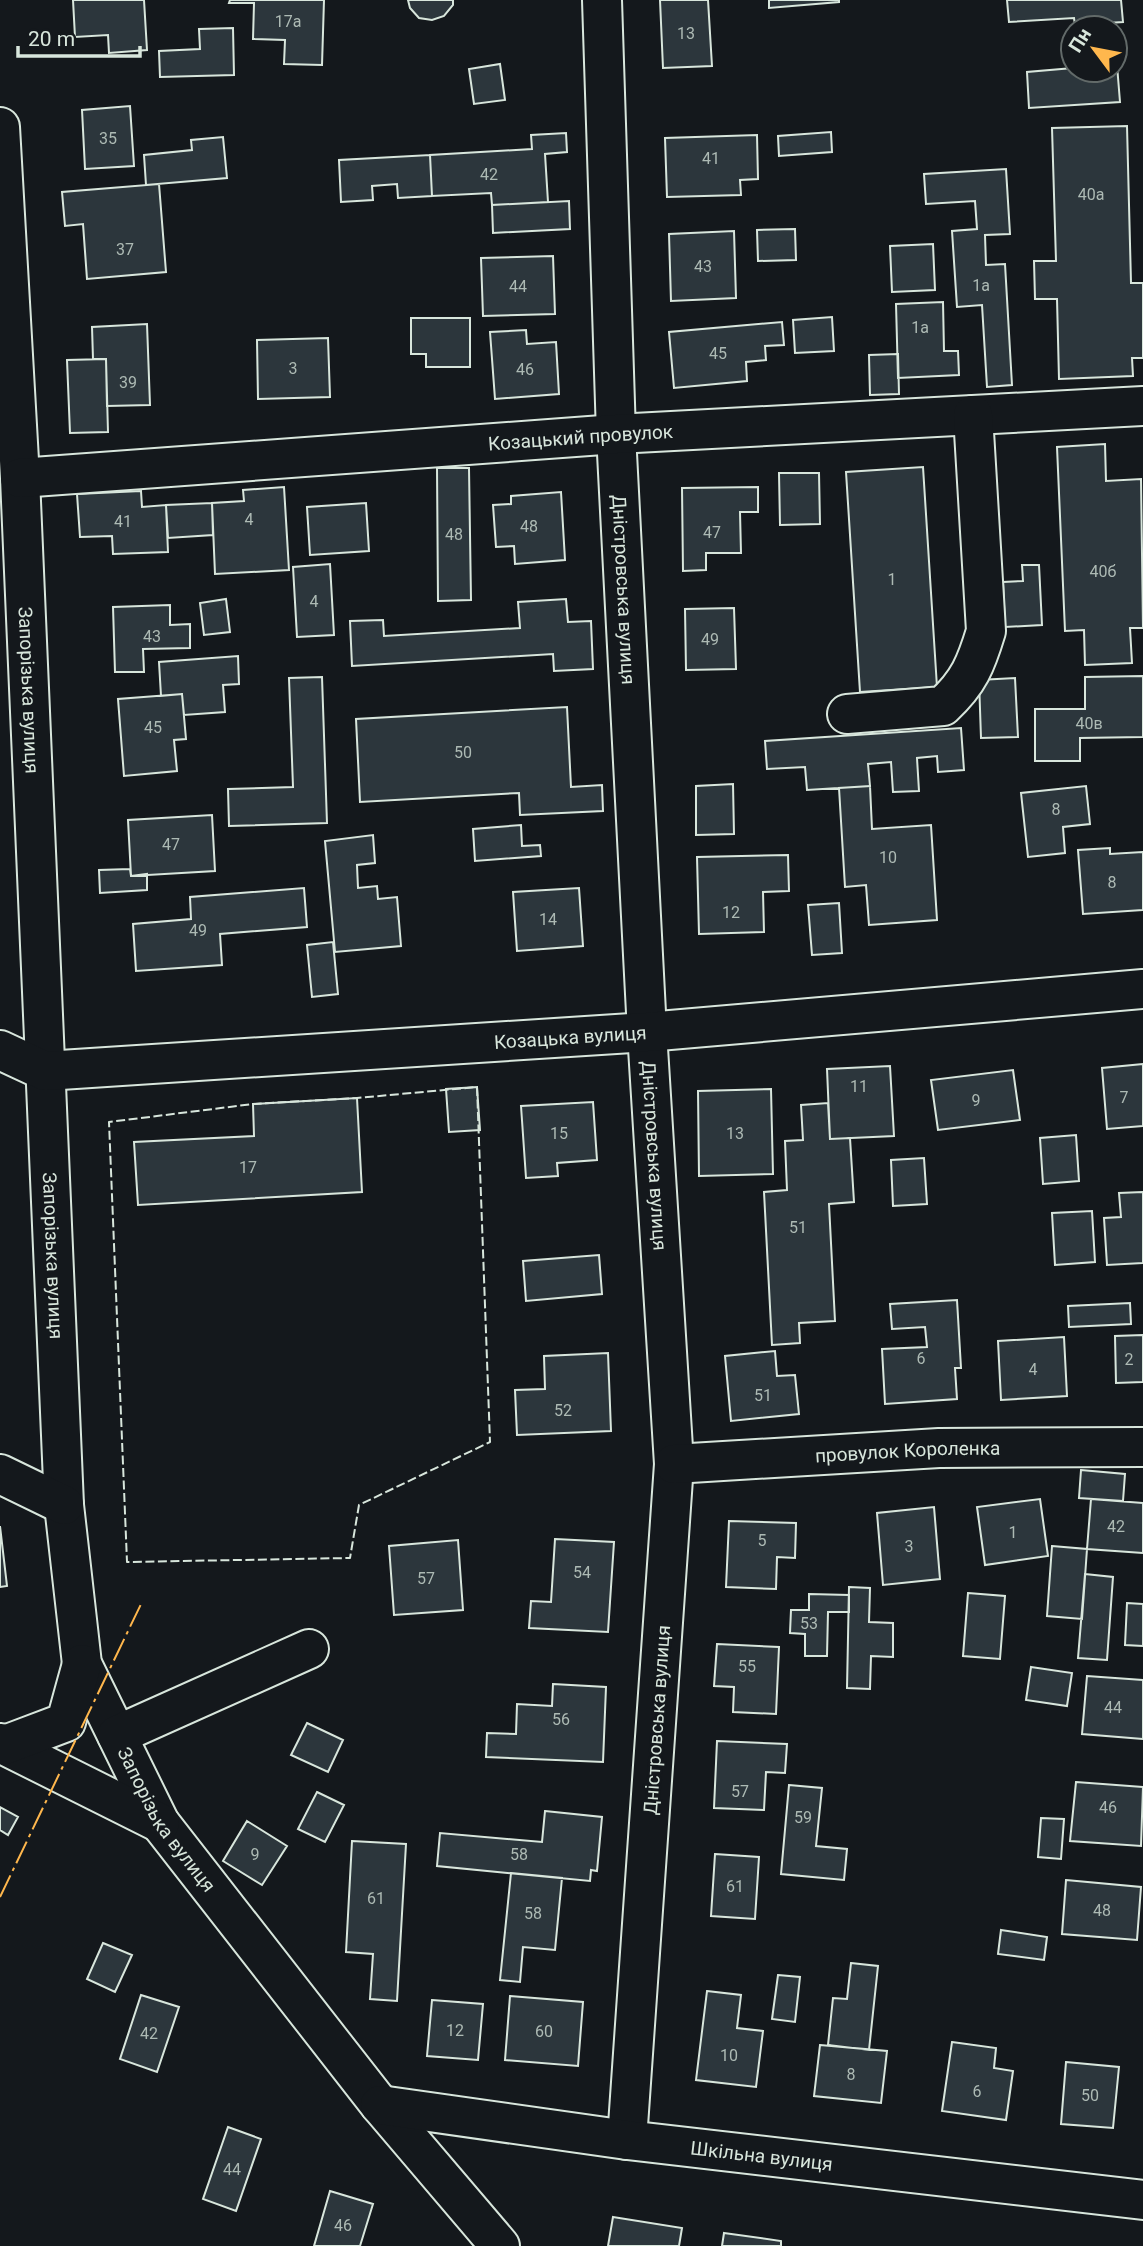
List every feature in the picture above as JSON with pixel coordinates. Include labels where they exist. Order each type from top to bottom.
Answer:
[{"type":"street","name":"Дністровська вулиця","points":[[602,0],[616,434],[647,1032],[674,1464],[627,2140]]},
{"type":"street","name":"Запорізька вулиця","points":[[0,127],[20,478],[64,1505],[82,1664],[159,1823],[380,2105],[500,2246]]},
{"type":"street","name":"Козацький провулок","points":[[20,478],[616,434],[1143,406]]},
{"type":"street","points":[[847,714],[943,706],[969,679],[977,662],[986,631],[973,415]]},
{"type":"street","name":"Козацька вулиця","points":[[0,1050],[45,1071],[647,1032],[1143,989]]},
{"type":"street","name":"провулок Короленка","points":[[674,1464],[939,1448],[1143,1447]]},
{"type":"street","points":[[0,1474],[64,1505]]},
{"type":"street","points":[[117,1735],[309,1649]]},
{"type":"street","points":[[3,1744],[66,1722],[82,1664]]},
{"type":"street","points":[[3,1744],[159,1823]]},
{"type":"street","name":"Шкільна вулиця","points":[[380,2105],[627,2140],[1143,2200]]},
{"type":"building","points":[[73,0],[144,0],[147,50],[109,53],[108,35],[75,37]]},
{"type":"building","points":[[230,0],[324,0],[322,65],[284,64],[285,40],[253,39],[254,3],[229,3]]},
{"type":"building","points":[[408,0],[453,0],[453,5],[444,16],[432,20],[419,18],[410,8]]},
{"type":"building","points":[[660,0],[708,0],[712,66],[663,68]]},
{"type":"building","points":[[769,0],[839,0],[839,2],[769,8]]},
{"type":"building","points":[[1007,0],[1121,0],[1122,14],[1059,14],[1059,19],[1009,22]]},
{"type":"building","points":[[233,28],[234,75],[160,77],[159,51],[200,49],[199,29]]},
{"type":"building","points":[[500,64],[505,100],[474,104],[469,69]]},
{"type":"building","points":[[1059,69],[1059,84],[1119,84],[1120,102],[1029,108],[1027,72]]},
{"type":"building","points":[[130,106],[134,166],[85,169],[82,110]]},
{"type":"building","points":[[1127,126],[1131,283],[1143,283],[1143,358],[1132,358],[1133,376],[1059,379],[1057,299],[1035,299],[1034,261],[1056,261],[1052,128]]},
{"type":"building","points":[[831,132],[832,152],[779,156],[778,136]]},
{"type":"building","points":[[566,133],[567,152],[545,154],[548,202],[492,205],[491,193],[432,196],[430,155],[532,149],[531,135]]},
{"type":"building","points":[[757,135],[758,179],[740,180],[741,195],[667,197],[665,138]]},
{"type":"building","points":[[223,137],[227,178],[146,185],[144,155],[192,150],[191,140]]},
{"type":"building","points":[[430,155],[432,196],[398,198],[397,184],[372,186],[373,200],[341,202],[339,160]]},
{"type":"building","points":[[1006,169],[1010,234],[985,235],[986,265],[1005,264],[1012,385],[987,387],[982,305],[957,307],[952,231],[977,229],[975,201],[926,204],[924,174]]},
{"type":"building","points":[[159,184],[166,272],[87,279],[83,224],[65,226],[62,192]]},
{"type":"building","points":[[569,201],[570,229],[493,233],[492,205]]},
{"type":"building","points":[[795,229],[796,260],[758,261],[757,230]]},
{"type":"building","points":[[734,231],[736,298],[671,301],[669,234]]},
{"type":"building","points":[[933,244],[935,290],[892,292],[890,246]]},
{"type":"building","points":[[553,256],[555,314],[483,316],[481,258]]},
{"type":"building","points":[[943,302],[944,351],[958,351],[959,375],[898,378],[896,304]]},
{"type":"building","points":[[832,317],[834,351],[795,353],[793,320]]},
{"type":"building","points":[[411,318],[470,318],[470,367],[426,367],[426,354],[411,354]]},
{"type":"building","points":[[782,322],[784,345],[765,346],[766,360],[746,362],[747,381],[674,388],[669,332]]},
{"type":"building","points":[[147,324],[150,405],[107,406],[106,359],[93,359],[92,327]]},
{"type":"building","points":[[526,330],[527,344],[556,342],[559,394],[495,399],[490,332]]},
{"type":"building","points":[[328,338],[330,397],[258,399],[257,340]]},
{"type":"building","points":[[898,354],[899,394],[870,395],[869,355]]},
{"type":"building","points":[[106,359],[108,432],[70,433],[67,360]]},
{"type":"building","points":[[1105,444],[1106,481],[1141,479],[1143,628],[1130,628],[1132,663],[1085,665],[1084,630],[1065,631],[1057,447]]},
{"type":"building","points":[[923,467],[937,687],[860,692],[846,472]]},
{"type":"building","points":[[437,468],[469,468],[471,600],[438,601]]},
{"type":"building","points":[[779,473],[819,473],[820,524],[780,525]]},
{"type":"building","points":[[284,487],[289,570],[215,574],[212,503],[244,501],[243,490]]},
{"type":"building","points":[[758,487],[758,512],[740,512],[741,553],[706,553],[706,570],[683,571],[682,488]]},
{"type":"building","points":[[141,491],[142,507],[166,505],[168,552],[113,554],[112,536],[80,537],[77,494]]},
{"type":"building","points":[[561,492],[565,560],[515,564],[514,546],[496,547],[493,505],[511,504],[511,496]]},
{"type":"building","points":[[212,503],[213,535],[168,538],[166,505]]},
{"type":"building","points":[[366,503],[369,551],[310,555],[307,507]]},
{"type":"building","points":[[330,564],[334,635],[297,637],[293,567]]},
{"type":"building","points":[[1022,565],[1039,565],[1042,625],[1005,627],[1003,582],[1023,581]]},
{"type":"building","points":[[226,599],[230,632],[204,635],[200,603]]},
{"type":"building","points":[[566,599],[568,622],[591,621],[593,669],[554,671],[553,654],[352,666],[350,621],[383,620],[384,636],[520,628],[518,602]]},
{"type":"building","points":[[170,605],[170,625],[190,624],[190,648],[143,649],[144,672],[115,672],[113,607]]},
{"type":"building","points":[[734,608],[736,669],[686,670],[685,609]]},
{"type":"building","points":[[238,656],[239,684],[223,685],[225,712],[184,715],[182,694],[161,696],[159,662]]},
{"type":"building","points":[[1143,676],[1143,737],[1080,738],[1080,761],[1035,761],[1035,709],[1085,709],[1085,677]]},
{"type":"building","points":[[322,677],[327,823],[229,826],[228,789],[293,787],[289,678]]},
{"type":"building","points":[[1015,678],[1018,737],[981,738],[979,680]]},
{"type":"building","points":[[182,694],[186,739],[174,740],[177,771],[124,776],[118,699]]},
{"type":"building","points":[[567,707],[571,787],[602,785],[603,811],[520,815],[519,793],[360,802],[356,719]]},
{"type":"building","points":[[961,728],[964,770],[938,772],[937,756],[917,758],[919,791],[893,792],[891,762],[868,764],[870,786],[807,790],[805,767],[767,769],[765,741]]},
{"type":"building","points":[[733,784],[734,834],[696,835],[696,786]]},
{"type":"building","points":[[870,786],[872,829],[931,825],[937,920],[869,925],[866,885],[845,887],[839,788]]},
{"type":"building","points":[[1086,786],[1090,824],[1063,827],[1065,853],[1028,857],[1021,793]]},
{"type":"building","points":[[212,815],[215,871],[131,876],[128,820]]},
{"type":"building","points":[[521,825],[522,846],[540,845],[541,856],[475,861],[473,829]]},
{"type":"building","points":[[373,835],[375,863],[357,865],[358,888],[377,886],[378,899],[397,897],[401,946],[335,952],[325,841]]},
{"type":"building","points":[[1110,848],[1110,854],[1143,852],[1143,910],[1083,914],[1078,850]]},
{"type":"building","points":[[788,855],[789,891],[763,892],[764,932],[699,934],[697,857]]},
{"type":"building","points":[[130,869],[131,876],[147,874],[147,890],[100,893],[99,870]]},
{"type":"building","points":[[304,888],[307,927],[220,934],[222,965],[136,971],[133,924],[191,919],[190,897]]},
{"type":"building","points":[[579,888],[583,946],[517,951],[513,892]]},
{"type":"building","points":[[839,903],[842,953],[812,955],[808,905]]},
{"type":"building","points":[[333,942],[338,994],[312,997],[307,945]]},
{"type":"building","points":[[1143,1064],[1143,1126],[1107,1129],[1102,1068]]},
{"type":"building","points":[[890,1066],[894,1136],[830,1139],[827,1069]]},
{"type":"building","points":[[1013,1070],[1020,1120],[938,1130],[931,1080]]},
{"type":"building","points":[[477,1087],[480,1130],[449,1132],[446,1089]]},
{"type":"building","points":[[771,1089],[773,1174],[699,1176],[698,1091]]},
{"type":"building","points":[[357,1098],[362,1192],[138,1205],[134,1142],[254,1136],[253,1104]]},
{"type":"building","points":[[593,1102],[597,1160],[557,1163],[558,1176],[526,1178],[521,1106]]},
{"type":"building","points":[[828,1103],[830,1139],[850,1138],[854,1202],[829,1204],[835,1321],[799,1323],[800,1343],[772,1345],[764,1192],[787,1190],[785,1141],[803,1140],[801,1105]]},
{"type":"building","points":[[1076,1135],[1079,1181],[1043,1184],[1040,1138]]},
{"type":"building","points":[[924,1158],[927,1204],[893,1206],[891,1160]]},
{"type":"building","points":[[1143,1192],[1143,1263],[1107,1265],[1104,1218],[1121,1217],[1119,1193]]},
{"type":"building","points":[[1092,1211],[1095,1262],[1055,1265],[1052,1213]]},
{"type":"building","points":[[599,1255],[602,1294],[526,1301],[523,1261]]},
{"type":"building","points":[[957,1300],[961,1368],[955,1368],[957,1399],[885,1404],[882,1349],[927,1347],[925,1327],[892,1329],[890,1304]]},
{"type":"building","points":[[1130,1303],[1131,1324],[1069,1327],[1068,1306]]},
{"type":"building","points":[[1143,1335],[1143,1382],[1116,1383],[1115,1336]]},
{"type":"building","points":[[1064,1337],[1067,1396],[1001,1400],[998,1341]]},
{"type":"building","points":[[775,1351],[777,1376],[795,1375],[799,1414],[731,1421],[725,1356]]},
{"type":"building","points":[[608,1353],[611,1431],[517,1435],[515,1390],[545,1389],[544,1356]]},
{"type":"building","points":[[1081,1470],[1125,1474],[1123,1501],[1079,1498]]},
{"type":"building","points":[[1040,1499],[1048,1556],[985,1565],[977,1507]]},
{"type":"building","points":[[1091,1499],[1143,1503],[1143,1553],[1087,1549]]},
{"type":"building","points":[[934,1507],[940,1579],[883,1585],[877,1513]]},
{"type":"building","points":[[729,1521],[796,1523],[795,1558],[777,1557],[776,1589],[726,1587]]},
{"type":"building","points":[[0,1526],[7,1586],[0,1587]]},
{"type":"building","points":[[555,1539],[614,1542],[608,1632],[529,1628],[531,1601],[551,1602]]},
{"type":"building","points":[[458,1540],[463,1610],[394,1615],[389,1546]]},
{"type":"building","points":[[1052,1546],[1087,1549],[1082,1619],[1047,1616]]},
{"type":"building","points":[[1085,1574],[1113,1577],[1107,1660],[1078,1658]]},
{"type":"building","points":[[849,1587],[870,1588],[869,1622],[893,1623],[893,1657],[871,1656],[870,1689],[847,1688]]},
{"type":"building","points":[[968,1593],[1005,1596],[1000,1659],[963,1656]]},
{"type":"building","points":[[809,1594],[849,1595],[849,1612],[828,1612],[827,1656],[805,1656],[805,1634],[790,1633],[791,1610],[809,1610]]},
{"type":"building","points":[[1127,1603],[1143,1604],[1143,1646],[1125,1645]]},
{"type":"building","points":[[717,1644],[779,1647],[776,1714],[733,1712],[734,1687],[714,1686]]},
{"type":"building","points":[[1031,1667],[1072,1673],[1067,1706],[1026,1700]]},
{"type":"building","points":[[1087,1676],[1143,1680],[1143,1739],[1082,1734]]},
{"type":"building","points":[[553,1684],[606,1687],[603,1762],[486,1757],[487,1733],[516,1734],[517,1704],[552,1706]]},
{"type":"building","points":[[307,1723],[343,1740],[328,1772],[291,1755]]},
{"type":"building","points":[[717,1741],[787,1744],[785,1773],[766,1772],[764,1810],[714,1808]]},
{"type":"building","points":[[1076,1782],[1143,1787],[1141,1846],[1070,1841]]},
{"type":"building","points":[[789,1785],[822,1788],[816,1846],[847,1849],[844,1880],[781,1874]]},
{"type":"building","points":[[317,1792],[344,1805],[325,1842],[298,1829]]},
{"type":"building","points":[[0,1807],[18,1817],[8,1835],[0,1830]]},
{"type":"building","points":[[545,1811],[602,1817],[597,1871],[591,1870],[590,1881],[437,1866],[440,1833],[542,1842]]},
{"type":"building","points":[[1041,1818],[1064,1819],[1061,1859],[1038,1857]]},
{"type":"building","points":[[247,1821],[287,1846],[262,1885],[223,1861]]},
{"type":"building","points":[[352,1841],[406,1844],[397,2001],[370,1999],[373,1954],[346,1952]]},
{"type":"building","points":[[715,1854],[759,1857],[755,1919],[711,1916]]},
{"type":"building","points":[[511,1873],[562,1878],[555,1950],[523,1947],[520,1982],[500,1980]]},
{"type":"building","points":[[1066,1880],[1141,1887],[1137,1940],[1062,1934]]},
{"type":"building","points":[[1001,1930],[1047,1937],[1044,1960],[998,1954]]},
{"type":"building","points":[[103,1943],[132,1955],[115,1992],[87,1979]]},
{"type":"building","points":[[851,1963],[878,1966],[869,2050],[828,2045],[833,1998],[847,1999]]},
{"type":"building","points":[[778,1975],[800,1977],[795,2022],[772,2019]]},
{"type":"building","points":[[707,1991],[741,1995],[737,2028],[763,2031],[756,2087],[696,2080]]},
{"type":"building","points":[[141,1995],[179,2007],[157,2072],[120,2059]]},
{"type":"building","points":[[510,1996],[583,2002],[578,2066],[505,2060]]},
{"type":"building","points":[[432,2000],[483,2004],[478,2060],[427,2056]]},
{"type":"building","points":[[952,2042],[996,2048],[994,2068],[1013,2071],[1006,2120],[942,2111]]},
{"type":"building","points":[[820,2045],[887,2051],[881,2103],[814,2096]]},
{"type":"building","points":[[1066,2062],[1119,2067],[1113,2128],[1061,2124]]},
{"type":"building","points":[[228,2127],[261,2139],[236,2211],[203,2199]]},
{"type":"building","points":[[330,2191],[373,2204],[360,2246],[314,2246]]},
{"type":"building","points":[[613,2217],[682,2228],[679,2246],[608,2246]]},
{"type":"building","points":[[724,2233],[781,2241],[781,2246],[722,2246]]},
{"type":"fence","points":[[477,1087],[490,1442],[359,1505],[350,1558],[127,1562],[109,1122],[253,1104],[477,1087]]},
{"type":"power","points":[[0,1897],[142,1602]]}]
